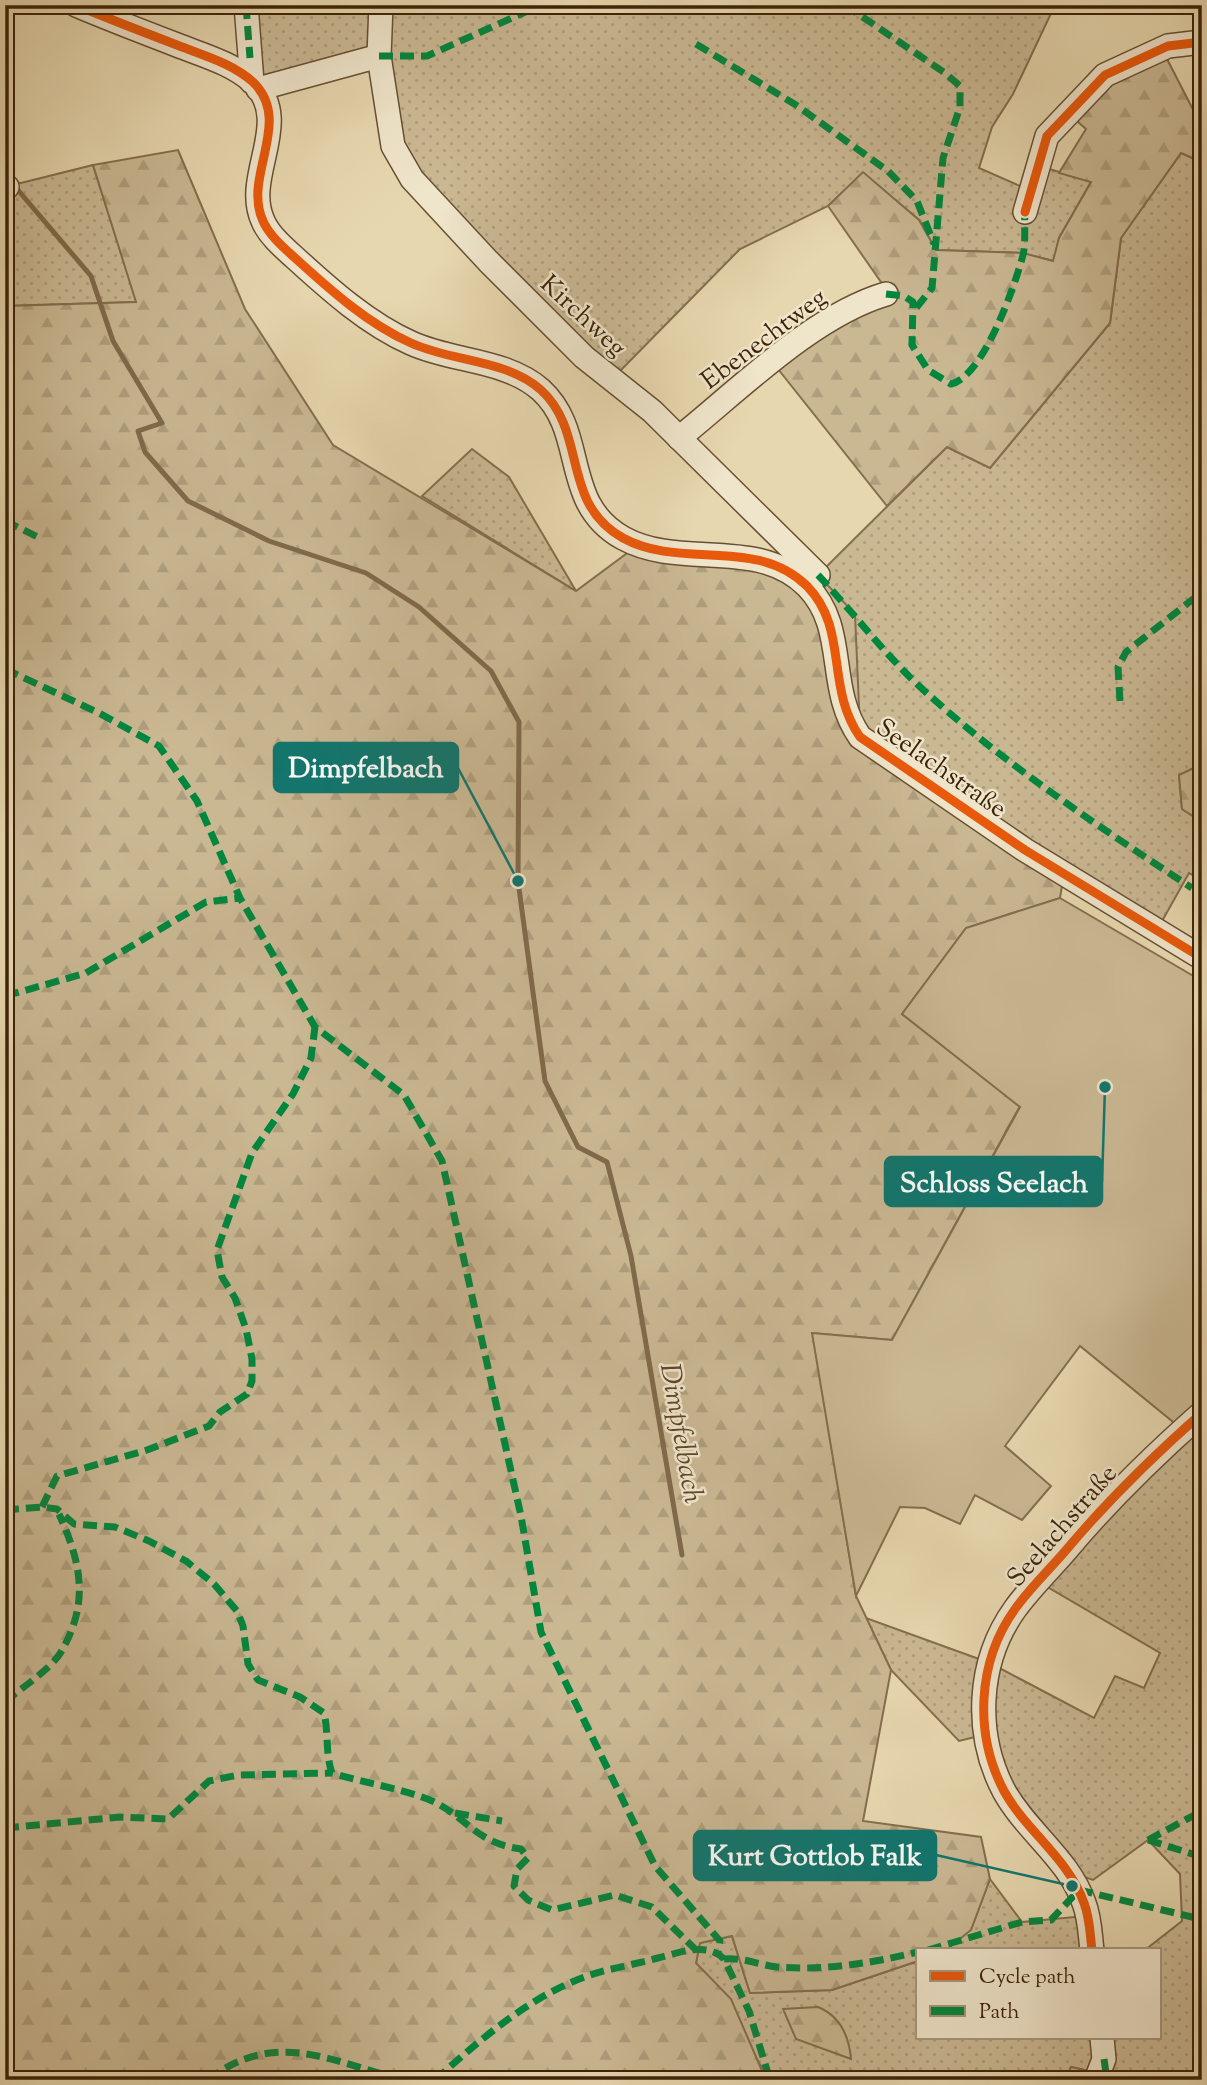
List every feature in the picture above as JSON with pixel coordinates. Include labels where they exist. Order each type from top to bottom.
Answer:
[{"type":"street","points":[[76,5],[229,65],[255,85],[379,56]]},
{"type":"street","name":"Seelachstraße","points":[[246,5],[255,85],[265,100],[270,126],[257,184],[257,203],[268,231],[295,258],[357,309],[398,337],[429,350],[504,370],[539,388],[564,422],[585,499],[602,522],[625,539],[653,549],[756,558],[791,573],[810,589],[825,612],[833,637],[841,698],[848,720],[860,737],[1014,843],[1202,957]]},
{"type":"street","name":"Kirchweg","points":[[381,5],[379,56],[393,146],[412,179],[488,261],[584,357],[679,438],[818,575]]},
{"type":"street","points":[[1024,212],[1047,136],[1105,75],[1168,46],[1202,42]]},
{"type":"street","name":"Ebenechtweg","points":[[679,438],[809,332],[860,302],[886,294]]},
{"type":"street","name":"Seelachstraße","points":[[1092,1948],[1088,1920],[1079,1890],[1015,1809],[997,1775],[986,1739],[985,1682],[996,1644],[1026,1596],[1117,1489],[1202,1413]]},
{"type":"green space","points":[[254,5],[1055,5],[1013,94],[992,127],[979,168],[1029,190],[1037,165],[1091,182],[1059,238],[1054,261],[1025,254],[1024,249],[1023,253],[936,250],[919,220],[863,173],[828,206],[740,249],[618,373],[412,179],[374,52],[259,76]]},
{"type":"green space","points":[[1167,59],[1202,127],[1202,162],[1181,153],[1121,238],[1110,323],[990,468],[947,447],[887,506],[778,369],[828,331],[890,295],[828,206],[863,172],[919,220],[936,250],[1023,253],[1053,261],[1059,238],[1091,182],[1059,173],[1086,129],[1070,115],[1111,76]]},
{"type":"green space","points":[[178,150],[245,309],[333,445],[576,591],[630,551],[785,554],[818,575],[855,614],[860,730],[1065,868],[1060,898],[966,928],[902,1014],[1020,1106],[892,1340],[813,1333],[856,1596],[891,1670],[863,1821],[981,1837],[990,1879],[971,1930],[948,1948],[916,1948],[916,1962],[832,1990],[750,1993],[732,1936],[700,1943],[696,1963],[731,1999],[766,2080],[5,2080],[5,306],[136,302],[93,165]]},
{"type":"green space","points":[[1181,153],[1202,162],[1202,764],[1179,775],[1182,809],[1202,822],[1202,880],[1189,873],[1157,930],[860,730],[818,575],[947,447],[990,468],[1110,323],[1121,238]]},
{"type":"green space","points":[[93,165],[137,302],[5,306],[5,181],[21,183]]},
{"type":"green space","points":[[472,449],[509,477],[576,591],[422,496]]},
{"type":"green space","points":[[1202,764],[1202,822],[1182,809],[1179,775]]},
{"type":"green space","points":[[1060,898],[1202,981],[1202,1407],[1183,1430],[1080,1346],[1005,1446],[1051,1486],[1022,1520],[975,1495],[960,1524],[925,1508],[900,1507],[856,1596],[812,1333],[892,1340],[1020,1107],[902,1014],[966,928]]},
{"type":"green space","points":[[1202,1417],[1202,2080],[1129,2080],[1071,2067],[1066,2080],[766,2080],[764,2071],[696,1963],[700,1943],[732,1936],[750,1993],[832,1990],[916,1962],[916,2039],[1162,2039],[1162,1948],[1148,1948],[1182,1921],[1180,1874],[1148,1840],[1093,1880],[1067,1871],[1015,1809],[975,1737],[959,1741],[891,1670],[866,1618],[990,1663],[1094,1718],[1115,1676],[1144,1688],[1160,1653],[1039,1582]]},
{"type":"green space","points":[[990,1879],[1022,1922],[1085,1916],[1093,1948],[948,1948],[971,1929]]},
{"type":"green space","points":[[818,2007],[838,2021],[848,2042],[851,2059],[796,2039],[783,2009]]},
{"type":"green space","points":[[1071,2067],[1129,2080],[1066,2080]]},
{"type":"waterway","name":"Dimpfelbach","points":[[17,189],[91,276],[113,341],[162,423],[138,431],[145,452],[188,501],[269,541],[366,573],[419,607],[491,671],[519,722],[518,881],[545,1081],[578,1147],[607,1162],[631,1256],[682,1555]]},
{"type":"marked path","points":[[246,5],[250,58]]},
{"type":"marked path","points":[[379,56],[427,56],[541,5]]},
{"type":"marked path","points":[[845,5],[960,86],[960,107],[943,158],[932,288],[913,312]]},
{"type":"marked path","points":[[696,44],[796,105],[888,171],[917,201],[934,244]]},
{"type":"marked path","points":[[886,294],[904,296],[913,302],[912,345],[928,370],[951,384],[963,378],[986,348],[1013,287],[1024,250],[1025,212]]},
{"type":"marked path","points":[[5,521],[40,538]]},
{"type":"marked path","points":[[818,575],[905,672],[950,713],[1016,767],[1192,888]]},
{"type":"marked path","points":[[1120,701],[1118,667],[1126,652],[1202,592]]},
{"type":"marked path","points":[[5,669],[99,713],[159,746],[197,801],[240,898],[315,1027],[404,1095],[442,1161],[521,1516],[541,1632],[655,1866],[720,1941],[718,1953]]},
{"type":"marked path","points":[[1199,712],[1202,709]]},
{"type":"marked path","points":[[5,991],[16,993],[86,973],[206,902],[240,898]]},
{"type":"marked path","points":[[42,1507],[57,1476],[147,1450],[209,1426],[220,1412],[247,1394],[252,1381],[252,1359],[246,1329],[235,1298],[222,1277],[217,1250],[252,1153],[293,1094],[311,1058],[315,1027]]},
{"type":"marked path","points":[[5,1510],[42,1507],[57,1509],[74,1524],[115,1527],[186,1561],[214,1584],[237,1611],[243,1626],[248,1664],[258,1680],[300,1697],[324,1713],[332,1773],[422,1797],[448,1810],[479,1834],[504,1846],[521,1849],[528,1858],[517,1869],[514,1886],[528,1900],[552,1910],[615,1895],[652,1907],[695,1949]]},
{"type":"marked path","points":[[5,1702],[57,1658],[76,1616],[79,1599],[77,1566],[59,1514]]},
{"type":"marked path","points":[[5,1828],[120,1817],[168,1819],[209,1781],[238,1775],[332,1773]]},
{"type":"marked path","points":[[1148,1840],[1202,1811]]},
{"type":"marked path","points":[[455,1813],[502,1821]]},
{"type":"marked path","points":[[1148,1840],[1202,1857]]},
{"type":"marked path","points":[[935,1948],[1022,1922],[1051,1920],[1079,1890],[1192,1917],[1202,1922]]},
{"type":"marked path","points":[[435,2080],[470,2049],[547,1994],[607,1970],[701,1949],[724,1959],[749,2011],[770,2080]]},
{"type":"marked path","points":[[724,1959],[777,1967],[813,1968],[866,1963],[916,1952]]},
{"type":"marked path","points":[[208,2080],[233,2064],[257,2055],[281,2052],[329,2059],[405,2080]]},
{"type":"marked path","points":[[1104,2059],[1107,2080]]},
{"type":"cycle path","points":[[76,5],[216,60],[245,75],[264,98],[269,114],[269,132],[258,186],[258,204],[263,221],[285,249],[350,305],[395,335],[427,349],[512,372],[541,390],[555,407],[565,426],[590,506],[603,523],[623,538],[645,547],[669,552],[742,557],[765,562],[787,571],[807,586],[820,603],[828,621],[843,698],[849,718],[860,737],[1025,850],[1202,958]]},
{"type":"cycle path","points":[[1025,212],[1047,136],[1105,75],[1168,46],[1202,42]]},
{"type":"cycle path","points":[[1092,1948],[1088,1915],[1077,1887],[1058,1859],[1013,1805],[994,1769],[984,1722],[987,1675],[1002,1630],[1027,1594],[1115,1495],[1202,1413]]},
{"type":"place","name":"Dimpfelbach","points":[[518,881]]},
{"type":"place","name":"Schloss Seelach","points":[[1105,1087]]},
{"type":"place","name":"Kurt Gottlob Falk","points":[[1072,1886]]}]
